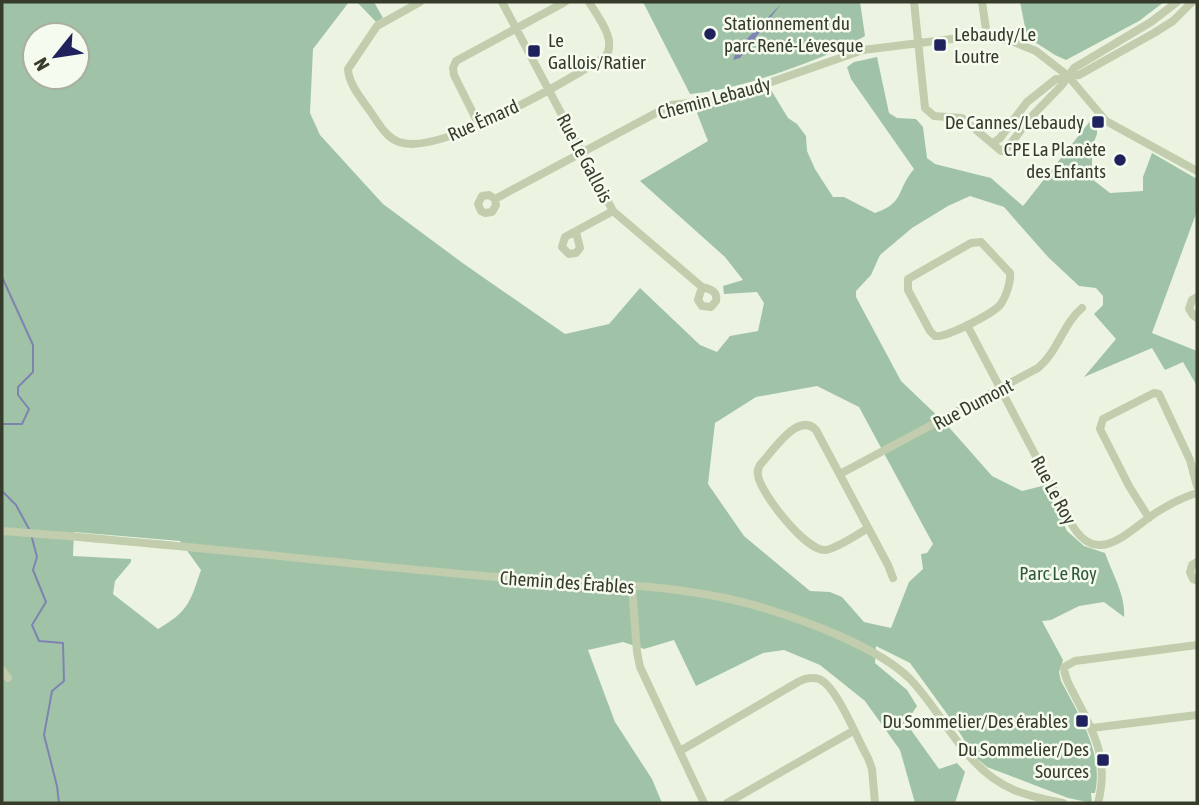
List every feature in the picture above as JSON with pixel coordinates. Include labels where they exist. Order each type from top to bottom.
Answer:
[{"type":"street","name":"Rue Émard","points":[[420,2],[377,26],[348,69],[350,81],[382,128],[398,142],[410,144],[435,140],[480,125],[608,54],[609,39],[589,2]]},
{"type":"street","name":"Rue Le Gallois","points":[[502,2],[613,211],[702,286]]},
{"type":"street","points":[[480,125],[454,75],[454,64],[460,58],[565,2]]},
{"type":"street","points":[[914,2],[924,103],[928,111],[934,116],[958,116],[966,119],[1001,150],[1009,147],[1074,68],[1151,22],[1177,2]]},
{"type":"street","points":[[982,2],[987,36]]},
{"type":"street","points":[[993,143],[1000,138],[1032,97],[1056,79],[1079,75],[1154,33],[1192,2]]},
{"type":"street","name":"Chemin Lebaudy","points":[[495,199],[671,105],[723,99],[863,50],[987,36],[1009,40],[1045,57],[1068,76],[1106,121],[1197,171]]},
{"type":"street","points":[[576,232],[613,211]]},
{"type":"street","points":[[981,242],[1009,269],[1010,280],[1001,304],[967,325],[944,336],[935,336],[906,283],[924,268],[971,243],[981,242]]},
{"type":"street","points":[[1197,296],[1192,300],[1189,309],[1197,318]]},
{"type":"street","name":"Rue Dumont","points":[[840,474],[1043,364],[1054,352],[1073,317],[1082,308]]},
{"type":"street","name":"Rue Le Roy","points":[[967,325],[1071,523],[1081,537],[1092,543],[1110,545],[1173,503],[1197,492]]},
{"type":"street","points":[[1149,518],[1100,429],[1102,419],[1154,393],[1158,394],[1190,460],[1197,486]]},
{"type":"street","points":[[869,528],[831,548],[818,549],[786,522],[760,481],[760,465],[793,429],[805,424],[816,430],[869,528],[893,578]]},
{"type":"street","name":"Chemin des Érables","points":[[2,531],[478,576],[632,587],[700,594],[766,609],[878,655],[908,678],[974,762],[991,777],[1013,790],[1063,803]]},
{"type":"street","points":[[1197,562],[1192,565],[1190,572],[1197,581]]},
{"type":"street","points":[[632,587],[636,652],[640,667],[704,803]]},
{"type":"street","points":[[1098,803],[1102,787],[1100,746],[1065,676],[1066,664],[1197,645]]},
{"type":"street","points":[[2,670],[8,678]]},
{"type":"street","points":[[680,751],[798,682],[810,678],[820,680],[830,687],[870,764],[875,803]]},
{"type":"street","points":[[1092,728],[1197,715]]},
{"type":"street","points":[[727,803],[853,731]]},
{"type":"green space","name":"Parc Le Roy","points":[[2,2],[349,2],[313,49],[310,113],[320,135],[383,204],[565,334],[609,324],[640,288],[700,345],[717,352],[730,336],[758,331],[764,303],[757,292],[724,294],[723,286],[743,280],[725,257],[640,181],[708,141],[695,108],[719,105],[771,90],[788,118],[797,124],[806,136],[807,151],[833,197],[844,197],[875,213],[885,209],[896,200],[914,169],[851,79],[847,67],[854,62],[877,57],[889,113],[897,118],[916,119],[923,127],[927,158],[935,164],[991,178],[1023,206],[1091,120],[1097,124],[1097,134],[1090,152],[1092,179],[1110,193],[1143,191],[1143,177],[1152,153],[1197,179],[1197,211],[1152,333],[1197,351],[1197,386],[1183,362],[1165,370],[1152,348],[1084,377],[1116,339],[1094,314],[1103,305],[1103,296],[1096,288],[1079,286],[1048,257],[1004,207],[970,196],[912,228],[880,255],[871,275],[856,291],[856,297],[901,381],[947,425],[992,476],[1022,491],[1046,485],[1067,531],[1084,546],[1105,553],[1121,593],[1124,617],[1104,602],[1079,606],[1051,620],[1042,621],[1063,660],[1059,672],[1061,681],[1093,749],[1097,778],[1095,793],[1091,793],[1092,803],[1068,798],[987,767],[974,756],[910,663],[876,646],[875,663],[907,690],[917,706],[906,723],[939,769],[957,763],[965,772],[955,803],[915,803],[900,750],[865,701],[820,665],[784,650],[763,653],[696,686],[674,640],[644,649],[623,642],[588,650],[615,722],[652,779],[662,803],[2,803]],"holes":[[[817,386],[859,407],[933,544],[927,553],[921,554],[923,569],[909,582],[891,628],[864,622],[842,597],[830,592],[810,591],[744,536],[708,484],[715,423],[756,397]],[[74,532],[180,541],[201,570],[187,605],[176,617],[158,629],[113,594],[115,581],[131,559],[73,556]]]},
{"type":"green space","points":[[357,2],[374,2],[383,18],[376,22]]},
{"type":"green space","points":[[643,2],[860,2],[865,36],[829,54],[763,78],[690,94]]},
{"type":"green space","points":[[1020,2],[1164,2],[1139,21],[1066,60],[1027,37]]},
{"type":"water","points":[[781,4],[740,58],[733,60],[737,49]]},
{"type":"waterway","points":[[2,277],[33,345],[33,372],[18,387],[18,395],[29,409],[22,424],[2,424]]},
{"type":"waterway","points":[[2,491],[16,505],[29,529]]},
{"type":"waterway","points":[[32,538],[37,557],[33,570],[46,602],[32,625],[39,641],[63,643],[64,681],[52,691],[44,735],[59,803]]},
{"type":"place","name":"Stationnement du parc René-Lévesque","points":[[710,34]]},
{"type":"place","name":"Lebaudy/Le Loutre","points":[[940,45]]},
{"type":"place","name":"Le Gallois/Ratier","points":[[534,51]]},
{"type":"place","name":"De Cannes/Lebaudy","points":[[1098,122]]},
{"type":"place","name":"CPE La Planète des Enfants","points":[[1120,160]]},
{"type":"place","name":"Du Sommelier/Des érables","points":[[1082,721]]},
{"type":"place","name":"Du Sommelier/Des Sources","points":[[1103,760]]}]
